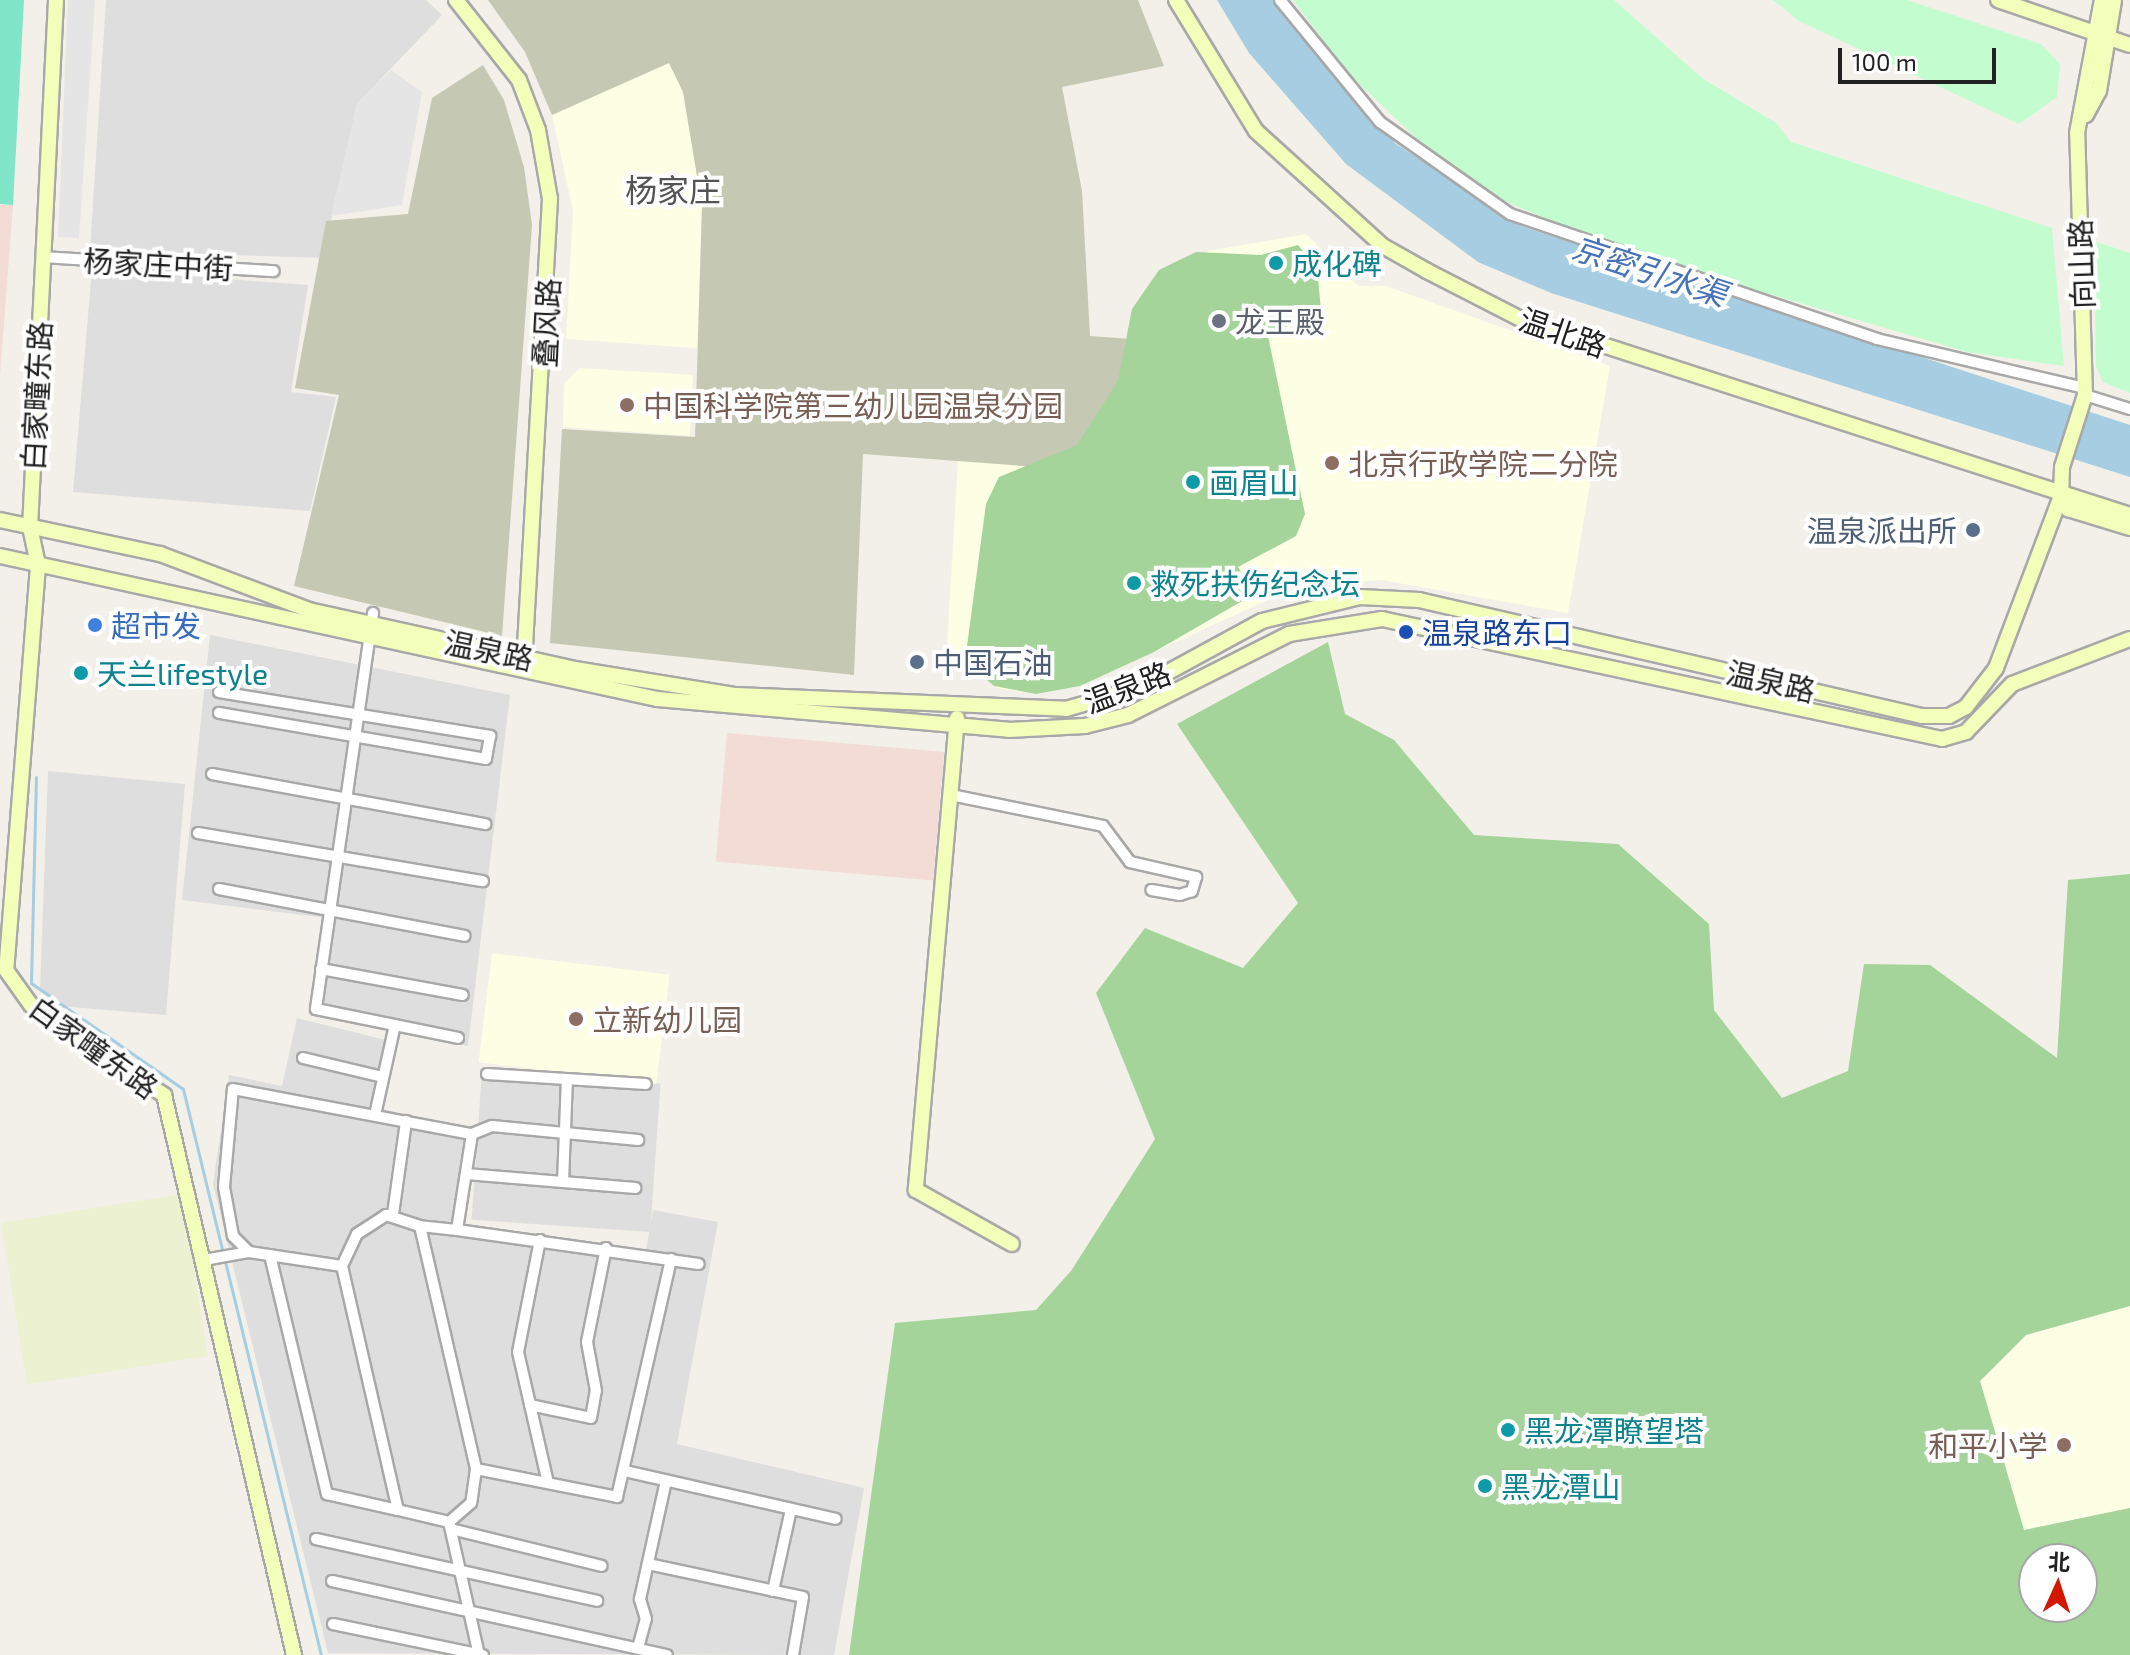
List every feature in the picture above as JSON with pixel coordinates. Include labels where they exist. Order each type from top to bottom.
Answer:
[{"type":"main road","name":"白家疃东路","points":[[56,0],[30,527],[38,566],[6,970],[31,1005],[164,1095],[216,1259],[294,1655]]},
{"type":"main road","name":"叠风路","points":[[456,0],[519,80],[538,130],[550,199],[524,665]]},
{"type":"main road","name":"温北路","points":[[1176,0],[1256,131],[1383,246],[1427,271],[1519,318],[2061,496]]},
{"type":"main road","points":[[1998,0],[2130,45]]},
{"type":"main road","name":"向山路","points":[[2102,0],[2104,37]]},
{"type":"main road","name":"向山路","points":[[2062,467],[2085,392],[2077,133],[2114,0]]},
{"type":"main road","name":"温泉路","points":[[524,665],[682,689],[957,709],[1037,711],[1105,701],[1262,621],[1360,597],[1419,600],[1922,716],[1966,707],[1996,668],[2061,496],[2062,467]]},
{"type":"main road","points":[[2061,496],[2130,515]]},
{"type":"main road","points":[[2061,496],[2068,509],[2130,528]]},
{"type":"main road","name":"温泉路","points":[[0,520],[160,554],[309,610],[524,665],[734,709],[956,725],[1085,726],[1163,699],[1289,634],[1382,619],[1919,735],[1955,738],[2012,684],[2130,639]]},
{"type":"main road","name":"温泉路","points":[[0,556],[38,566],[371,625]]},
{"type":"main road","points":[[957,709],[916,1190],[1012,1244]]},
{"type":"main road","points":[[1919,735],[1933,730],[1922,716]]},
{"type":"street","points":[[1280,0],[1380,122],[1510,214],[1877,339],[2085,392],[2130,409]]},
{"type":"street","name":"杨家庄中街","points":[[43,257],[274,271]]},
{"type":"street","points":[[371,625],[316,1009],[458,1038]]},
{"type":"street","points":[[219,692],[490,736],[486,759],[219,713]]},
{"type":"street","points":[[212,774],[485,824]]},
{"type":"street","points":[[951,795],[1103,826],[1130,862],[1196,877],[1192,891],[1180,895],[1151,890]]},
{"type":"street","points":[[198,833],[483,881]]},
{"type":"street","points":[[219,889],[465,936]]},
{"type":"street","points":[[321,969],[463,995]]},
{"type":"street","points":[[375,1115],[395,1025]]},
{"type":"street","points":[[303,1058],[383,1077]]},
{"type":"street","points":[[487,1074],[646,1084]]},
{"type":"street","points":[[563,1182],[567,1079]]},
{"type":"street","points":[[249,1252],[233,1236],[224,1187],[233,1089],[472,1134],[492,1126],[638,1140]]},
{"type":"street","points":[[393,1214],[406,1121]]},
{"type":"street","points":[[457,1230],[472,1134]]},
{"type":"street","points":[[466,1174],[635,1188]]},
{"type":"street","points":[[393,1214],[420,1226],[606,1248],[699,1264]]},
{"type":"street","points":[[393,1214],[357,1234],[342,1266],[398,1510]]},
{"type":"street","points":[[420,1226],[476,1469],[471,1503],[450,1526]]},
{"type":"street","points":[[540,1240],[518,1352],[548,1483]]},
{"type":"street","points":[[530,1405],[591,1418],[596,1391],[587,1342],[606,1248]]},
{"type":"street","points":[[216,1259],[249,1252],[342,1266]]},
{"type":"street","points":[[270,1255],[327,1494],[398,1510],[602,1566]]},
{"type":"street","points":[[476,1469],[617,1497],[671,1259]]},
{"type":"street","points":[[625,1471],[836,1519]]},
{"type":"street","points":[[638,1648],[648,1564],[666,1481]]},
{"type":"street","points":[[773,1591],[791,1509]]},
{"type":"street","points":[[333,1624],[480,1655],[450,1526]]},
{"type":"street","points":[[316,1539],[597,1601]]},
{"type":"street","points":[[648,1564],[803,1597],[793,1655]]},
{"type":"street","points":[[332,1581],[469,1608],[667,1655]]},
{"type":"shaded area","points":[[68,0],[95,0],[79,238],[58,237]]},
{"type":"shaded area","points":[[106,0],[426,0],[442,15],[357,104],[323,258],[90,250]]},
{"type":"shaded area","points":[[488,0],[1138,0],[1164,66],[1062,87],[1082,191],[1090,336],[1145,340],[1117,406],[1064,469],[863,454],[854,675],[550,643],[562,429],[695,437],[702,206],[683,92],[669,63],[552,115],[525,52]]},
{"type":"shaded area","points":[[669,63],[683,92],[702,206],[697,348],[566,339],[573,211],[552,115]]},
{"type":"shaded area","points":[[483,65],[504,100],[524,167],[532,225],[502,636],[294,586],[339,395],[295,388],[326,221],[408,214],[432,98]]},
{"type":"shaded area","points":[[391,70],[422,92],[402,205],[331,216],[357,104]]},
{"type":"shaded area","points":[[0,205],[13,205],[0,375]]},
{"type":"shaded area","name":"北京行政学院二分院","points":[[1306,234],[1358,286],[1386,286],[1610,366],[1568,613],[1381,580],[1296,587],[1080,686],[1036,694],[997,688],[947,645],[958,460],[1065,469],[1169,284],[1208,251]]},
{"type":"shaded area","points":[[92,269],[308,285],[291,392],[336,397],[310,511],[73,492]]},
{"type":"shaded area","name":"中国科学院第三幼儿园温泉分园","points":[[580,368],[693,375],[690,436],[563,427],[564,384]]},
{"type":"shaded area","points":[[210,635],[510,695],[468,1046],[310,1014],[327,918],[182,900]]},
{"type":"shaded area","points":[[727,733],[944,752],[933,881],[716,862]]},
{"type":"shaded area","points":[[48,771],[185,784],[166,1015],[60,1006],[40,990]]},
{"type":"shaded area","name":"立新幼儿园","points":[[492,953],[670,975],[656,1084],[479,1062]]},
{"type":"shaded area","points":[[297,1018],[386,1040],[373,1106],[470,1133],[457,1227],[645,1256],[653,1210],[718,1222],[677,1444],[864,1488],[834,1655],[328,1653],[213,1184],[229,1075],[282,1086]]},
{"type":"shaded area","points":[[482,1071],[661,1083],[650,1232],[472,1220]]},
{"type":"shaded area","points":[[182,1194],[208,1356],[27,1385],[1,1223]]},
{"type":"shaded area","name":"和平小学","points":[[2130,1306],[2130,1508],[2024,1530],[1980,1381],[2026,1335]]},
{"type":"green space","points":[[0,0],[24,0],[13,205],[0,204]]},
{"type":"green space","points":[[1293,0],[1614,0],[1702,78],[1776,123],[1791,142],[2052,228],[2064,366],[1967,352],[1617,249],[1505,201],[1418,140],[1346,71]]},
{"type":"green space","points":[[1773,0],[1907,0],[2041,44],[2060,64],[2057,97],[2019,124],[1799,21]]},
{"type":"green space","points":[[2094,241],[2130,253],[2130,393],[2103,382],[2096,367]]},
{"type":"green space","points":[[1298,245],[1317,268],[1321,310],[1268,336],[1305,514],[1296,536],[1238,567],[1256,593],[1154,652],[1080,686],[1036,694],[994,686],[965,661],[986,504],[999,477],[1077,445],[1118,381],[1132,309],[1159,270],[1196,252],[1261,255]]},
{"type":"green space","points":[[1328,642],[1345,714],[1394,740],[1474,835],[1618,844],[1709,924],[1714,1010],[1782,1098],[1848,1071],[1864,964],[1930,965],[2057,1058],[2068,880],[2130,874],[2130,1306],[2026,1335],[1980,1381],[2024,1530],[2130,1508],[2130,1655],[849,1655],[895,1323],[1036,1310],[1071,1271],[1155,1139],[1096,993],[1145,928],[1243,968],[1298,903],[1177,724]]},
{"type":"water","name":"京密引水渠","points":[[1217,0],[1274,0],[1395,143],[1521,226],[2130,425],[2130,477],[1551,293],[1478,262],[1346,164],[1249,53]]},
{"type":"waterway","points":[[36,777],[31,983],[183,1089],[321,1655]]},
{"type":"place","name":"成化碑","points":[[1276,263]]},
{"type":"place","name":"龙王殿","points":[[1219,321]]},
{"type":"place","name":"中国科学院第三幼儿园温泉分园","points":[[627,405]]},
{"type":"place","name":"北京行政学院二分院","points":[[1332,463]]},
{"type":"place","name":"画眉山","points":[[1193,482]]},
{"type":"place","name":"温泉派出所","points":[[1973,530]]},
{"type":"place","name":"救死扶伤纪念坛","points":[[1134,583]]},
{"type":"place","name":"超市发","points":[[95,625]]},
{"type":"place","name":"温泉路东口","points":[[1406,632]]},
{"type":"place","name":"中国石油","points":[[917,662]]},
{"type":"place","name":"天兰lifestyle","points":[[81,673]]},
{"type":"place","name":"立新幼儿园","points":[[576,1019]]},
{"type":"place","name":"黑龙潭瞭望塔","points":[[1508,1430]]},
{"type":"place","name":"和平小学","points":[[2064,1445]]},
{"type":"place","name":"黑龙潭山","points":[[1485,1486]]},
{"type":"district","name":"杨家庄","points":[[673,189]]}]
